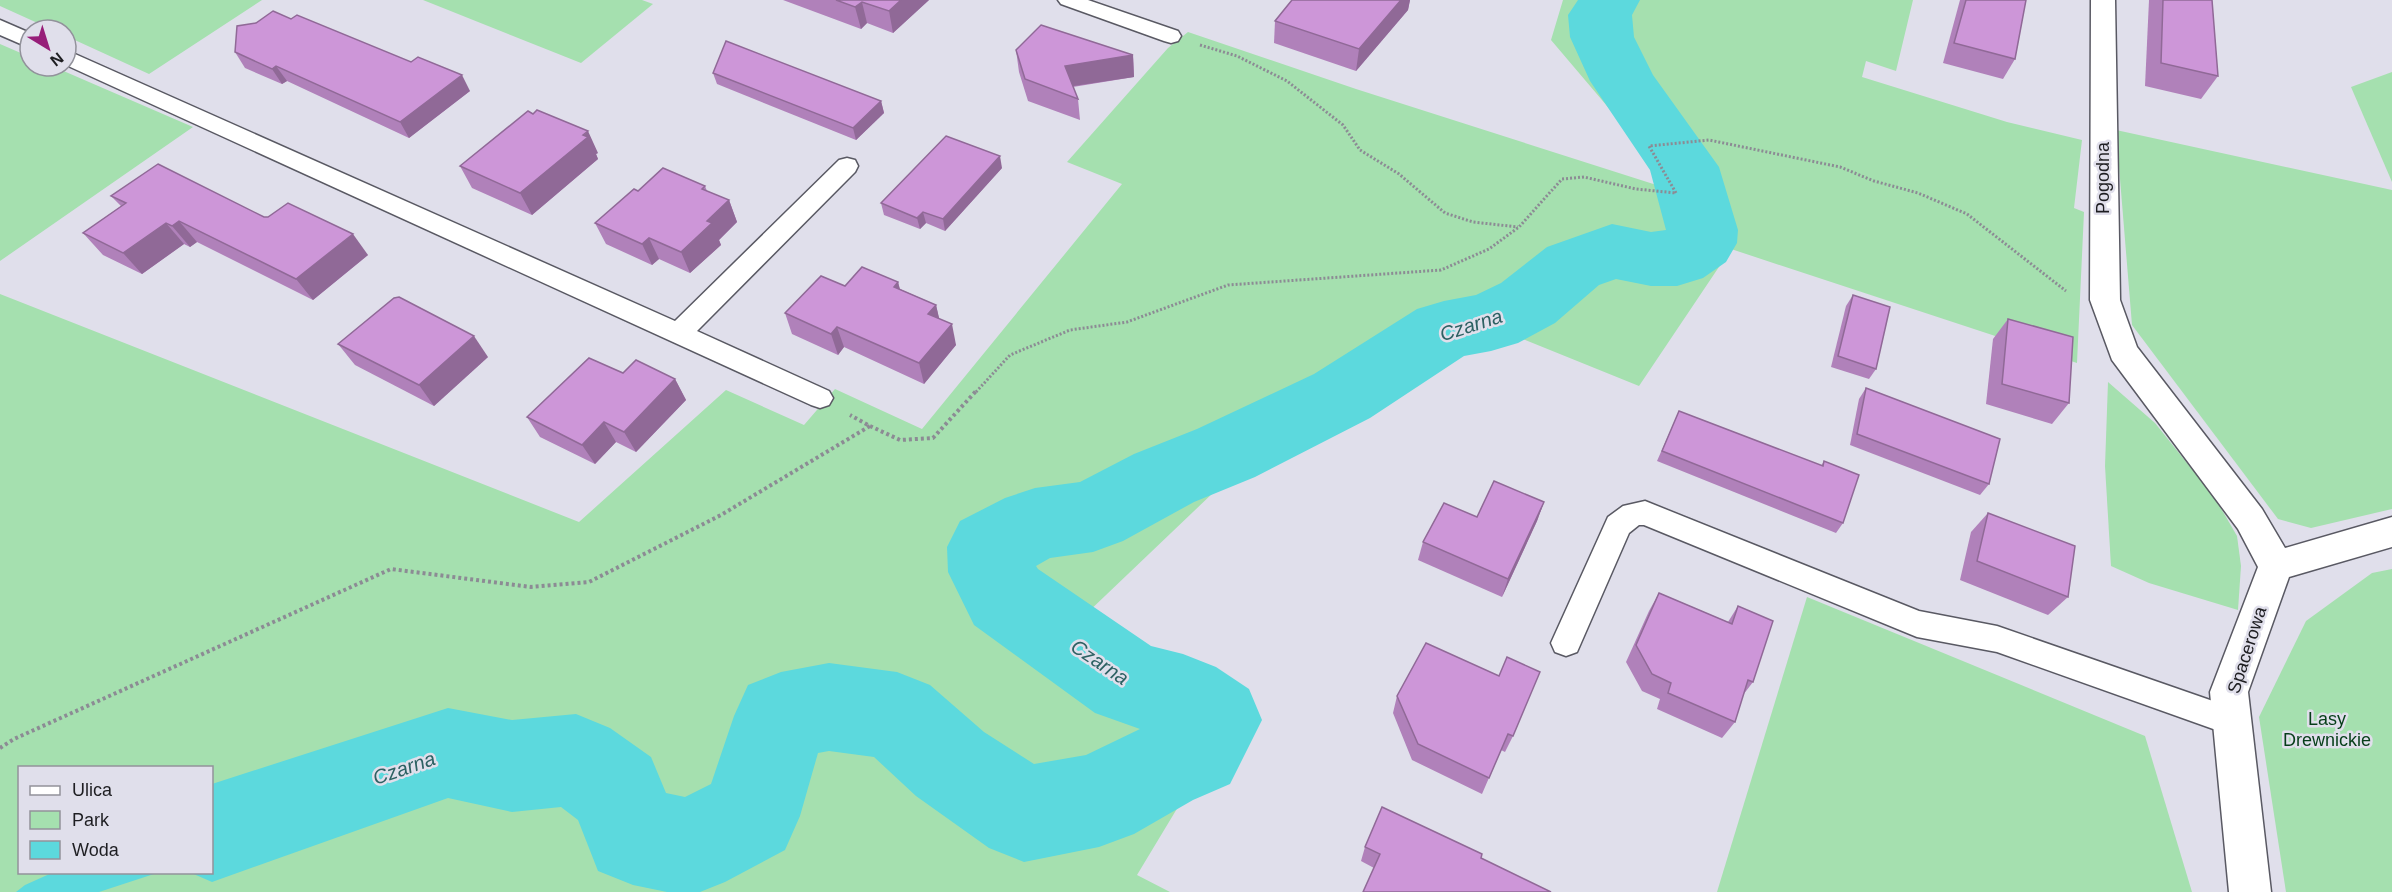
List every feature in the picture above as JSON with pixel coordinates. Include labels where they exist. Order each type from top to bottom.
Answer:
[{"type":"street","name":"Pogodna","points":[[2103,0],[2104,300],[2123,352],[2250,519],[2276,566]]},
{"type":"street","points":[[2276,566],[2392,532]]},
{"type":"street","name":"Spacerowa","points":[[2250,892],[2229,692],[2276,566]]},
{"type":"lane","points":[[1068,0],[1171,36]]},
{"type":"lane","points":[[0,27],[18,35]]},
{"type":"lane","points":[[78,62],[820,398]]},
{"type":"lane","points":[[678,333],[847,166]]},
{"type":"lane","points":[[1566,643],[1618,525],[1633,514],[1645,513],[1917,624],[1997,639],[2233,722]]},
{"type":"path","points":[[1171,36],[1237,56],[1287,81],[1343,125],[1360,150],[1399,174],[1445,213],[1473,222],[1519,227]]},
{"type":"path","points":[[820,398],[900,440],[933,438],[1010,355],[1070,330],[1127,322],[1228,285],[1441,270],[1489,249],[1519,227],[1562,179],[1584,177],[1636,189],[1676,193],[1649,146],[1709,140],[1789,155],[1840,168],[1874,181],[1918,193],[1967,214],[2065,290],[2104,300]]},
{"type":"path","points":[[0,748],[14,739],[391,569],[531,587],[589,582],[721,514],[870,426]]},
{"type":"green space","points":[[0,0],[262,0],[149,74],[78,41],[78,18],[26,18],[0,6]]},
{"type":"green space","points":[[423,0],[642,0],[653,4],[581,63]]},
{"type":"green space","points":[[1563,0],[1913,0],[1896,71],[1866,61],[1862,77],[2007,122],[2082,140],[2074,208],[2084,212],[2077,363],[1731,249],[1639,386],[1493,327],[1381,391],[1215,491],[1084,616],[1178,674],[1194,675],[1237,689],[1178,807],[1137,875],[1170,892],[0,892],[0,294],[579,522],[726,390],[804,425],[835,389],[922,429],[1122,184],[1067,162],[1168,48],[1188,32],[1356,89],[1669,189],[1652,159],[1551,40]]},
{"type":"green space","points":[[0,44],[18,52],[18,78],[78,77],[193,127],[0,261]]},
{"type":"green space","points":[[2392,72],[2392,182],[2351,87]]},
{"type":"green space","points":[[2116,130],[2392,190],[2392,509],[2311,528],[2278,519],[2132,325]]},
{"type":"green space","points":[[2108,382],[2155,423],[2215,498],[2237,536],[2241,566],[2238,610],[2149,583],[2111,566],[2105,466]]},
{"type":"green space","name":"Lasy Drewnickie","points":[[2392,569],[2392,892],[2286,892],[2259,717],[2306,621],[2372,573]]},
{"type":"green space","points":[[1807,597],[2145,736],[2192,892],[1717,892]]},
{"type":"water","points":[[458,743],[450,771],[384,784],[355,799],[213,855],[213,816],[359,759],[429,745]]},
{"type":"water","points":[[50,874],[154,874],[99,892],[16,892],[25,885]]},
{"type":"building","points":[[836,0],[901,0],[889,11],[862,2],[855,7]]},
{"type":"building","points":[[1292,0],[1401,0],[1359,49],[1275,21]]},
{"type":"building","points":[[1966,0],[2026,0],[2015,59],[1954,43]]},
{"type":"building","points":[[2163,0],[2212,0],[2218,76],[2161,63]]},
{"type":"building","points":[[273,11],[291,19],[297,15],[411,62],[418,57],[462,75],[400,122],[276,66],[272,69],[235,52],[237,26],[256,23]]},
{"type":"building","points":[[1041,25],[1133,55],[1065,66],[1078,99],[1025,79],[1016,50]]},
{"type":"building","points":[[726,41],[881,101],[853,128],[713,73]]},
{"type":"building","points":[[537,110],[588,131],[583,135],[588,137],[520,193],[460,166],[528,111],[533,114]]},
{"type":"building","points":[[946,136],[1000,156],[943,219],[923,212],[917,218],[881,203]]},
{"type":"building","points":[[158,164],[264,217],[268,217],[288,203],[353,234],[296,279],[179,221],[172,226],[166,223],[123,253],[83,233],[126,203],[111,196]]},
{"type":"building","points":[[663,168],[705,186],[702,189],[729,200],[707,221],[712,223],[681,252],[649,238],[642,244],[595,223],[634,189],[638,191]]},
{"type":"building","points":[[862,267],[898,282],[894,287],[936,305],[928,314],[952,324],[919,363],[837,327],[831,334],[785,313],[821,276],[845,286]]},
{"type":"building","points":[[1853,295],[1890,307],[1876,369],[1838,356]]},
{"type":"building","points":[[399,297],[474,336],[419,385],[338,344],[394,298]]},
{"type":"building","points":[[2008,319],[2073,337],[2069,403],[2002,384]]},
{"type":"building","points":[[589,358],[623,373],[636,360],[675,379],[624,432],[604,422],[582,445],[527,417]]},
{"type":"building","points":[[1866,388],[2000,439],[1989,484],[1857,434]]},
{"type":"building","points":[[1679,411],[1823,466],[1824,461],[1859,475],[1843,523],[1662,451]]},
{"type":"building","points":[[1494,481],[1544,502],[1508,579],[1423,542],[1444,503],[1477,517]]},
{"type":"building","points":[[1988,513],[2075,546],[2068,597],[1977,561]]},
{"type":"building","points":[[1659,593],[1732,624],[1738,606],[1773,621],[1753,682],[1748,680],[1735,722],[1668,693],[1671,683],[1652,674],[1636,645]]},
{"type":"building","points":[[1426,643],[1499,676],[1507,657],[1540,672],[1513,736],[1508,734],[1489,778],[1418,744],[1397,696]]},
{"type":"building","points":[[1382,807],[1482,854],[1481,858],[1551,892],[1363,892],[1380,854],[1365,847]]},
{"type":"waterway","name":"Czarna","points":[[213,833],[448,753],[512,766],[576,760],[616,790],[633,836],[689,847],[750,816],[781,716],[829,707],[897,716],[950,764],[1024,814],[1099,800],[1159,767],[1196,752],[1215,720],[1183,697],[1128,683],[1006,597],[992,572],[991,547],[1035,524],[1093,516],[1164,478],[1226,453],[1342,396],[1444,330],[1491,322],[1528,303],[1573,266],[1612,251],[1651,259],[1677,259],[1700,243],[1702,230],[1684,167],[1623,81],[1602,37],[1600,15],[1609,0]]}]
